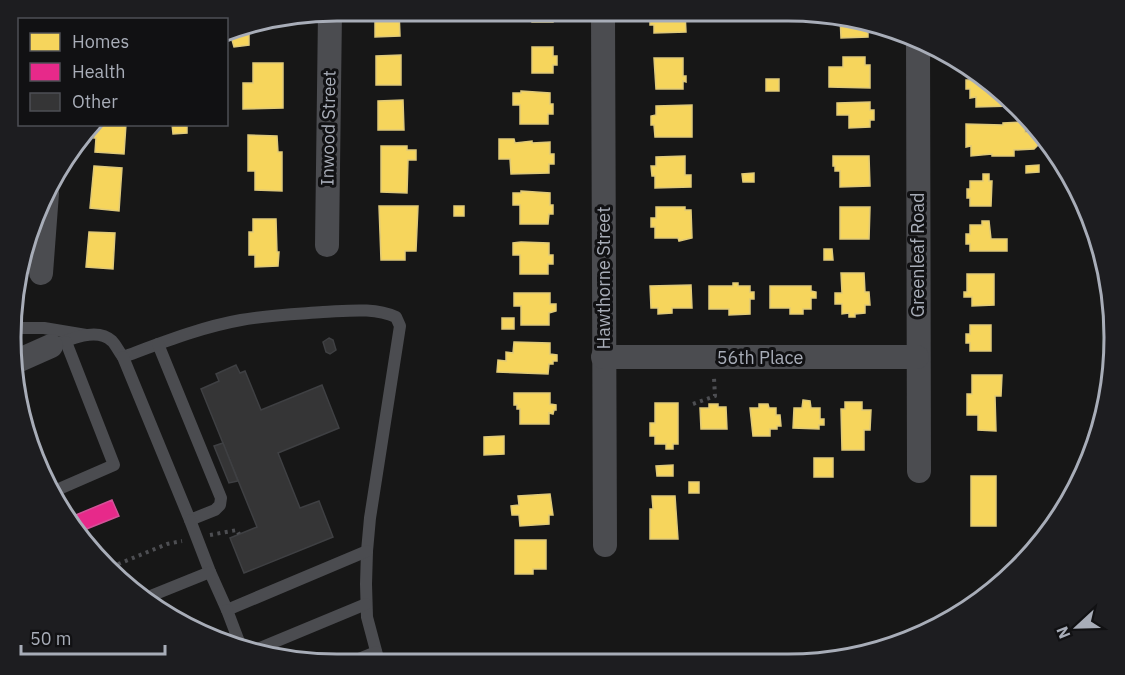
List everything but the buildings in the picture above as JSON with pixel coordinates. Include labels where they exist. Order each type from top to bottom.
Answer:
[{"type":"street","name":"Inwood Street","points":[[327,245],[330,21]]},
{"type":"street","name":"Hawthorne Street","points":[[603,21],[605,544]]},
{"type":"street","name":"Greenleaf Road","points":[[918,49],[919,471]]},
{"type":"street","points":[[41,273],[45,215]]},
{"type":"street","points":[[22,359],[58,344]]},
{"type":"street","name":"56th Place","points":[[603,357],[917,357]]},
{"type":"lane","points":[[123,357],[158,344],[240,320],[270,316],[369,311],[387,313],[396,317],[400,326],[370,518],[367,551],[367,617],[377,654]]},
{"type":"lane","points":[[21,328],[44,328],[87,335]]},
{"type":"lane","points":[[60,489],[114,465],[58,344],[87,335],[101,334],[112,341],[123,357],[238,638]]},
{"type":"lane","points":[[158,344],[220,498],[220,505],[215,510],[190,520]]},
{"type":"lane","points":[[226,610],[367,551]]},
{"type":"lane","points":[[153,595],[210,572]]},
{"type":"lane","points":[[266,646],[366,604]]},
{"type":"path","points":[[693,404],[715,396],[714,377]]},
{"type":"path","points":[[118,564],[167,544],[237,530],[239,534]]},
{"type":"shaded area","points":[[1101,298],[1104,338],[1102,372]]}]
